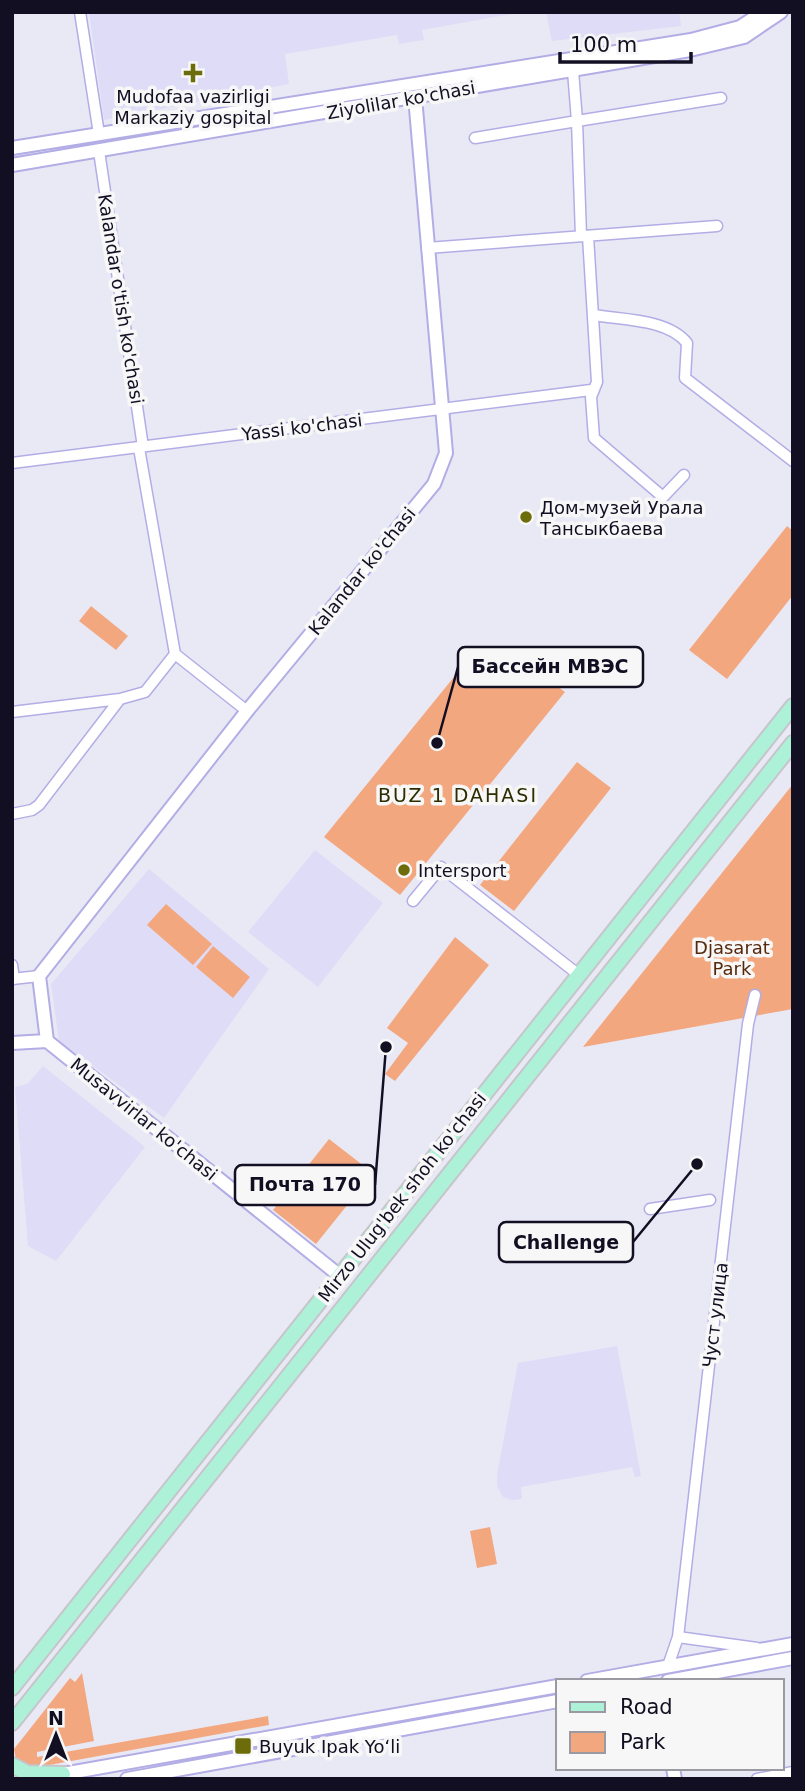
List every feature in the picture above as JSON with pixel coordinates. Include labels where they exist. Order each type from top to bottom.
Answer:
[{"type":"main road","name":"Ziyolilar ko'chasi","points":[[12,165],[415,97],[705,37],[747,24],[762,12]]},
{"type":"main road","name":"Ziyolilar ko'chasi","points":[[12,148],[412,82],[540,70],[573,71],[736,39],[760,29],[781,12]]},
{"type":"main road","name":"Kalandar ko'chasi","points":[[39,976],[247,711],[434,484],[446,453],[415,97]]},
{"type":"main road","points":[[167,124],[170,139]]},
{"type":"main road","name":"Mirzo Ulug'bek shoh ko'chasi","points":[[12,1688],[793,706]]},
{"type":"main road","name":"Mirzo Ulug'bek shoh ko'chasi","points":[[12,1723],[793,743]]},
{"type":"main road","points":[[12,1043],[47,1041],[39,976]]},
{"type":"main road","name":"Musavvirlar ko'chasi","points":[[47,1041],[340,1276]]},
{"type":"main road","points":[[382,1223],[398,1238]]},
{"type":"main road","points":[[12,1679],[59,1629]]},
{"type":"main road","points":[[609,1679],[654,1675],[668,1666],[793,1644]]},
{"type":"main road","points":[[679,1679],[793,1658]]},
{"type":"main road","points":[[38,1779],[556,1686]]},
{"type":"main road","points":[[127,1779],[556,1701]]},
{"type":"main road","points":[[241,1758],[236,1755],[235,1749],[242,1742]]},
{"type":"main road","points":[[12,1765],[27,1773],[63,1774]]},
{"type":"street","points":[[80,12],[99,134]]},
{"type":"street","points":[[573,71],[584,236],[594,315],[597,382],[591,390],[592,432],[601,444],[663,497],[684,475]]},
{"type":"street","name":"Kalandar ko'chasi","points":[[412,82],[415,97]]},
{"type":"street","points":[[475,138],[721,99]]},
{"type":"street","name":"Kalandar o'tish ko'chasi","points":[[99,151],[141,448],[175,654]]},
{"type":"street","points":[[426,247],[717,226]]},
{"type":"street","points":[[594,315],[660,327],[677,333],[687,343],[685,378],[793,461]]},
{"type":"street","name":"Yassi ko'chasi","points":[[12,463],[591,390]]},
{"type":"street","points":[[12,712],[120,699],[145,692],[175,654],[247,711]]},
{"type":"street","points":[[12,814],[32,810],[39,805],[120,699]]},
{"type":"street","points":[[414,901],[441,867],[579,975]]},
{"type":"street","points":[[12,965],[13,979],[39,976]]},
{"type":"street","name":"Чуст улица","points":[[668,1666],[678,1637],[748,1024],[755,995]]},
{"type":"street","points":[[650,1209],[710,1200]]},
{"type":"street","points":[[678,1637],[764,1649]]},
{"type":"street","points":[[757,1779],[793,1772]]},
{"type":"shaded area","name":"Mudofaa vazirligi Markaziy gospital","points":[[89,12],[523,12],[422,30],[424,40],[399,44],[397,35],[285,54],[289,84],[104,120]]},
{"type":"shaded area","points":[[546,12],[679,12],[681,26],[552,41]]},
{"type":"shaded area","points":[[315,850],[383,903],[318,987],[248,932]]},
{"type":"shaded area","points":[[149,869],[269,969],[164,1118],[59,1041],[51,984]]},
{"type":"shaded area","points":[[43,1066],[145,1147],[56,1261],[28,1246],[15,1087],[27,1084]]},
{"type":"shaded area","points":[[617,1346],[641,1476],[635,1477],[632,1467],[521,1487],[522,1499],[503,1497],[497,1486],[497,1475],[518,1363]]},
{"type":"green space","points":[[787,526],[793,531],[793,595],[727,679],[689,650]]},
{"type":"green space","points":[[91,606],[128,636],[116,650],[79,621]]},
{"type":"green space","points":[[512,653],[565,692],[400,895],[324,837],[458,672]]},
{"type":"green space","points":[[577,762],[611,788],[514,911],[480,885]]},
{"type":"green space","name":"Djasarat Park","points":[[793,784],[793,1009],[583,1047]]},
{"type":"green space","points":[[166,904],[212,944],[193,965],[147,925]]},
{"type":"green space","points":[[455,937],[489,965],[395,1081],[385,1074],[408,1043],[387,1028]]},
{"type":"green space","points":[[213,946],[250,977],[233,998],[196,967]]},
{"type":"green space","points":[[329,1139],[373,1173],[316,1244],[273,1210]]},
{"type":"green space","points":[[490,1527],[497,1564],[477,1568],[470,1531]]},
{"type":"green space","points":[[82,1673],[94,1741],[37,1752],[37,1757],[268,1716],[269,1725],[33,1768],[16,1760],[14,1749],[70,1678],[75,1682]]},
{"type":"place","name":"Mudofaa vazirligi Markaziy gospital","points":[[193,73]]},
{"type":"place","name":"Дом-музей Урала Тансыкбаева","points":[[526,517]]},
{"type":"place","name":"Бассейн МВЭС","points":[[437,743]]},
{"type":"place","name":"Intersport","points":[[404,870]]},
{"type":"place","name":"Почта 170","points":[[386,1047]]},
{"type":"place","name":"Challenge","points":[[697,1164]]},
{"type":"place","name":"Buyuk Ipak Yoʻli","points":[[243,1746]]},
{"type":"district","name":"BUZ 1 DAHASI","points":[[458,795]]}]
